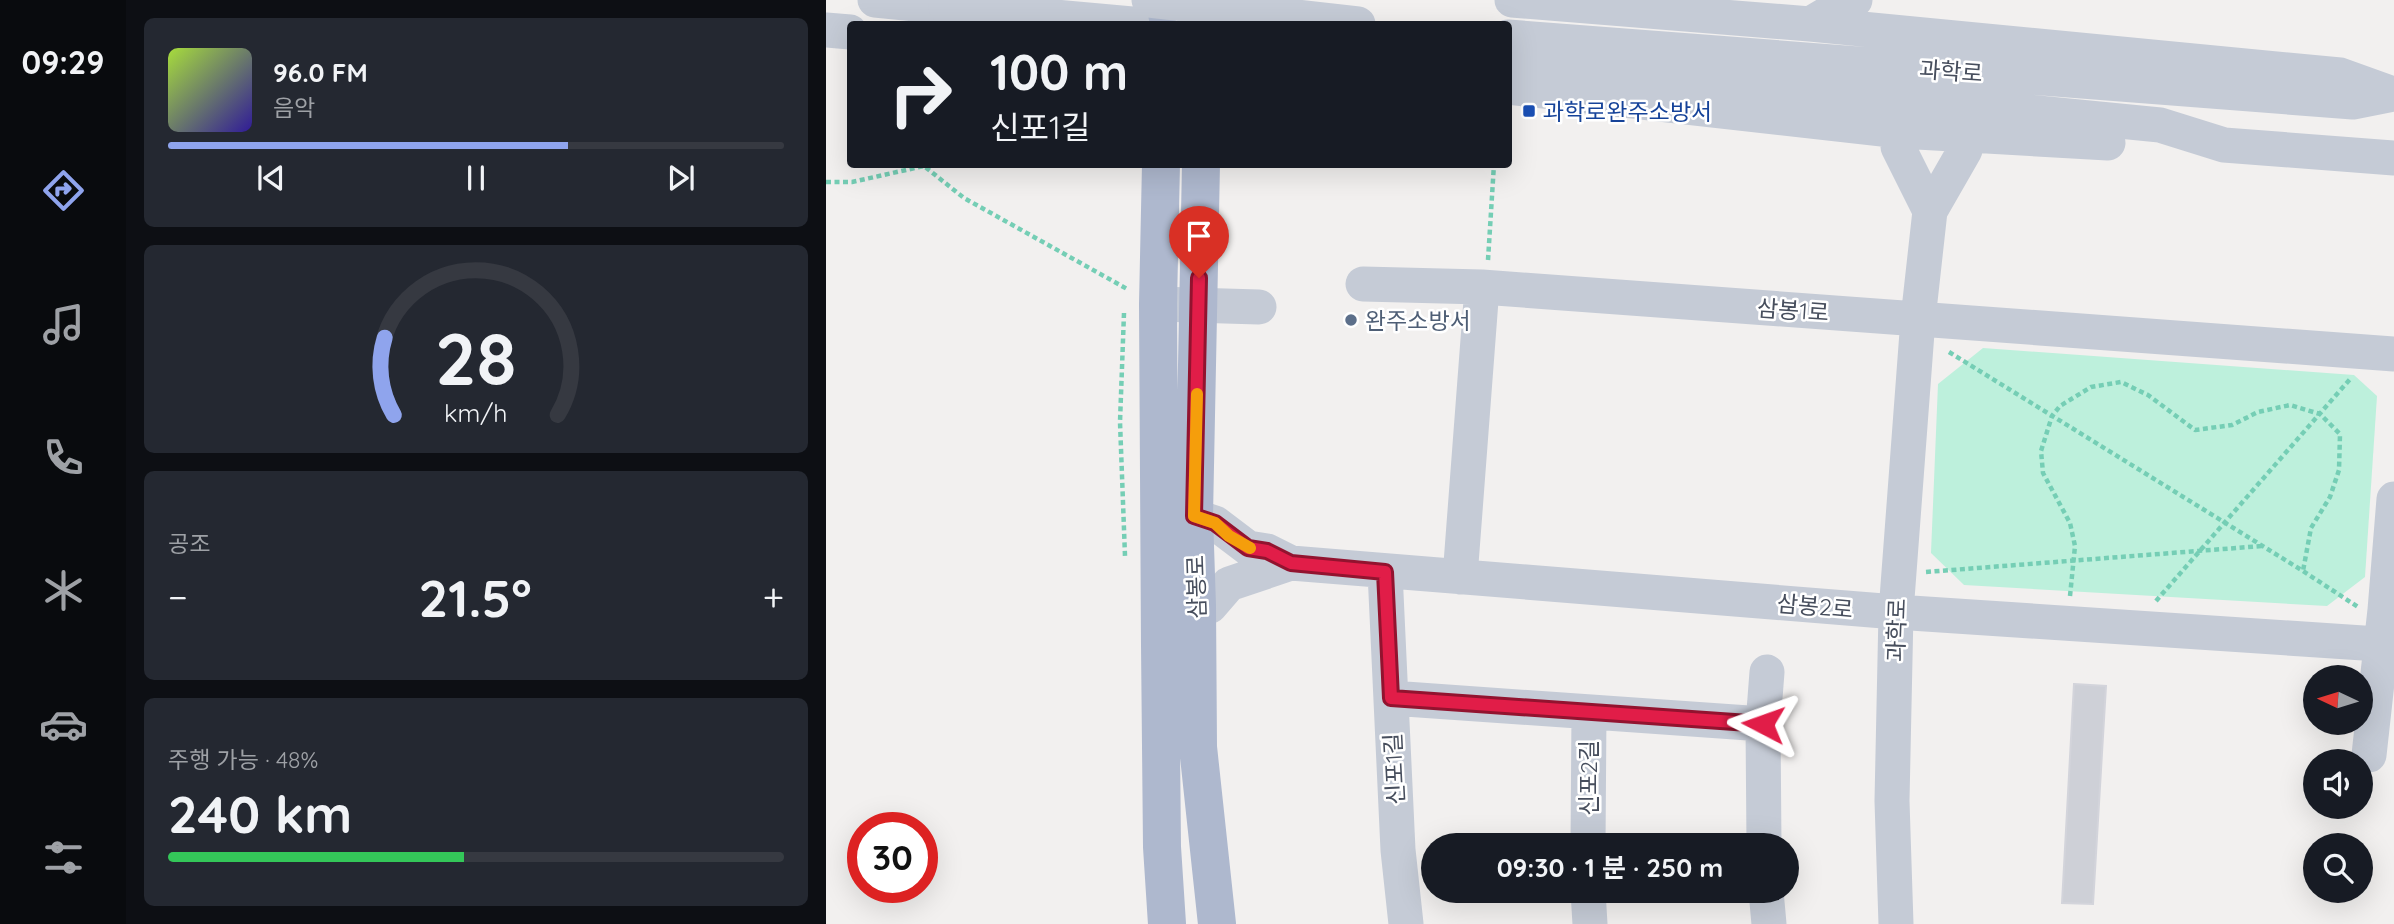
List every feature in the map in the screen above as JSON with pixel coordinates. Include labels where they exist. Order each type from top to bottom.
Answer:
[{"type":"main road","points":[[1156,0],[1157,21]]},
{"type":"main road","points":[[1194,0],[1195,21]]},
{"type":"main road","name":"삼봉로","points":[[1161,168],[1158,304],[1161,847],[1167,924]]},
{"type":"main road","name":"삼봉로","points":[[1206,170],[1199,306],[1194,516],[1198,747],[1217,924]]},
{"type":"street","points":[[875,0],[1099,21]]},
{"type":"street","points":[[1043,21],[1051,0]]},
{"type":"street","points":[[1149,0],[1332,21]]},
{"type":"street","points":[[1255,21],[1254,16],[1271,0]]},
{"type":"street","name":"과학로","points":[[1512,0],[1810,24],[2340,75],[2394,94]]},
{"type":"street","points":[[1810,24],[1855,0]]},
{"type":"street","points":[[826,30],[847,32]]},
{"type":"street","name":"과학로","points":[[1512,37],[2353,102],[2394,94]]},
{"type":"street","name":"과학로","points":[[1512,61],[2160,125],[2224,145]]},
{"type":"street","name":"과학로","points":[[1512,87],[1900,131],[2179,148],[2224,145],[2394,158]]},
{"type":"street","points":[[1900,131],[1898,147],[1930,211]]},
{"type":"street","name":"과학로","points":[[1896,924],[1892,801],[1896,612],[1918,319],[1930,211],[1965,150],[1966,134]]},
{"type":"street","points":[[1460,577],[1485,274]]},
{"type":"street","name":"삼봉1로","points":[[1363,284],[1485,274],[1918,319],[2394,354]]},
{"type":"street","points":[[1158,304],[1259,307]]},
{"type":"street","points":[[2370,749],[2387,644],[2394,499]]},
{"type":"street","name":"삼봉2로","points":[[1194,516],[1215,523],[1248,548],[1267,551],[1291,563],[1896,612],[2387,644]]},
{"type":"street","name":"삼봉2로","points":[[1197,606],[1210,606],[1229,584],[1291,563]]},
{"type":"street","name":"신포1길","points":[[1385,572],[1398,850],[1406,924]]},
{"type":"street","points":[[1764,833],[1763,724],[1767,672]]},
{"type":"street","points":[[1391,698],[1763,724]]},
{"type":"street","name":"신포2길","points":[[1588,833],[1589,712]]},
{"type":"street","points":[[1589,903],[1590,924]]},
{"type":"street","points":[[1767,903],[1769,924]]},
{"type":"path","points":[[826,182],[852,182],[915,168]]},
{"type":"path","points":[[926,168],[964,198],[1104,277],[1158,304]]},
{"type":"path","points":[[1485,274],[1494,168]]},
{"type":"path","points":[[1946,350],[2359,607]]},
{"type":"path","points":[[2154,605],[2352,377]]},
{"type":"path","points":[[2069,600],[2074,560],[2070,523],[2043,473],[2041,451],[2052,416],[2060,406],[2091,387],[2121,382],[2148,395],[2196,430],[2232,425],[2258,412],[2290,405],[2320,414],[2340,435],[2339,470],[2330,497],[2311,528],[2303,571]]},
{"type":"path","points":[[1923,573],[2263,546]]},
{"type":"green space","points":[[1983,348],[2354,375],[2377,396],[2365,577],[2327,606],[1964,585],[1931,553],[1938,384]]},
{"type":"building","points":[[2074,684],[2106,686],[2093,904],[2062,903]]},
{"type":"slow traffic","points":[[1197,394],[1194,516],[1215,523],[1229,536],[1250,548]]},
{"type":"place","name":"과학로완주소방서","points":[[1529,111]]},
{"type":"place","name":"완주소방서","points":[[1351,320]]},
{"type":"route","points":[[1199,278],[1194,516],[1215,523],[1248,548],[1267,551],[1291,563],[1385,572],[1391,698],[1763,724]]}]
